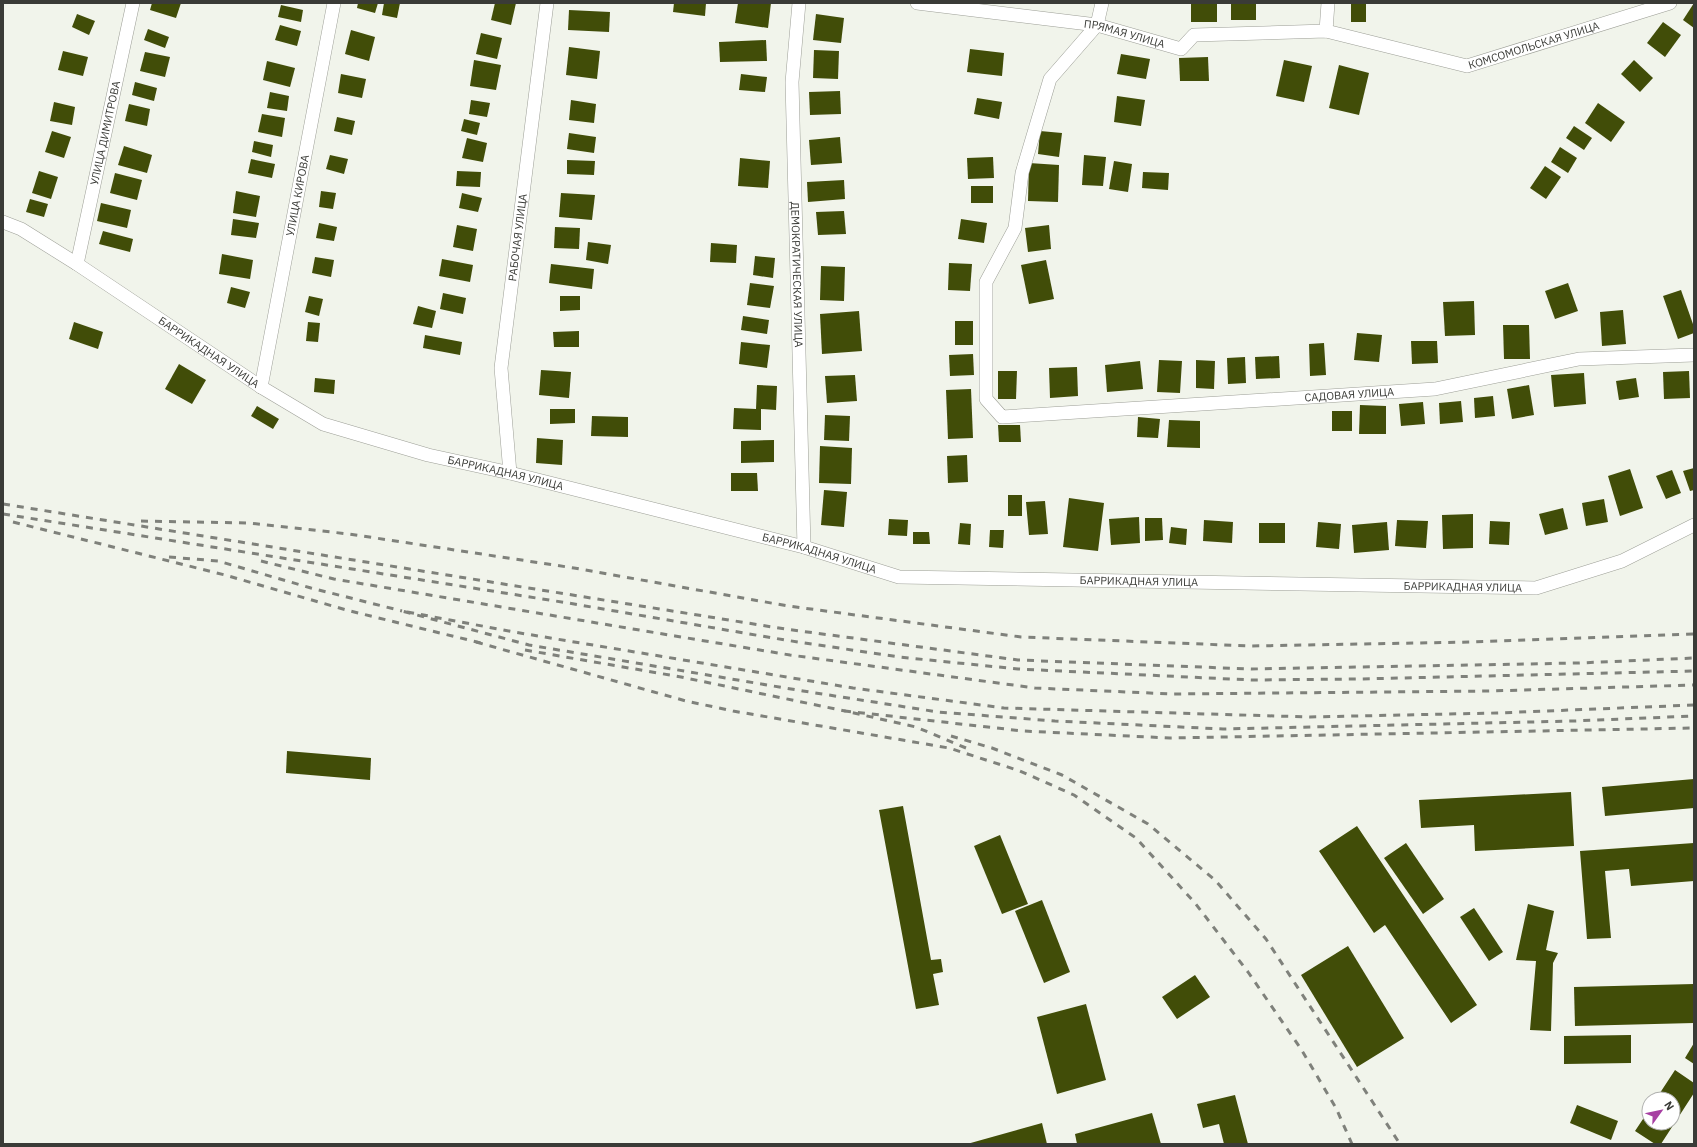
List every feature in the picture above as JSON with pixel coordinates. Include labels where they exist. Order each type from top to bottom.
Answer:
[{"type":"street","name":"УЛИЦА ДИМИТРОВА","points":[[77,264],[134,3]]},
{"type":"street","name":"УЛИЦА КИРОВА","points":[[261,387],[334,3]]},
{"type":"street","name":"РАБОЧАЯ УЛИЦА","points":[[510,473],[501,368],[547,3]]},
{"type":"street","name":"ДЕМОКРАТИЧЕСКАЯ УЛИЦА","points":[[799,3],[792,82],[804,547]]},
{"type":"street","name":"ПРЯМАЯ УЛИЦА","points":[[917,3],[1096,25],[1181,49],[1194,35],[1326,31]]},
{"type":"street","points":[[1096,25],[1102,3]]},
{"type":"street","points":[[1326,31],[1328,3]]},
{"type":"street","name":"КОМСОМОЛЬСКАЯ УЛИЦА","points":[[1326,31],[1467,66],[1670,3]]},
{"type":"street","name":"САДОВАЯ УЛИЦА","points":[[1096,25],[1050,79],[1022,172],[1015,228],[986,282],[986,399],[1002,417],[1435,389],[1579,359],[1694,355]]},
{"type":"street","name":"БАРРИКАДНАЯ УЛИЦА","points":[[3,222],[21,229],[77,264],[261,387],[323,424],[428,455],[510,473],[804,547],[899,577],[1536,588],[1622,561],[1694,525]]},
{"type":"building","points":[[152,3],[181,3],[176,18],[150,10]]},
{"type":"building","points":[[358,3],[378,3],[375,13],[357,8]]},
{"type":"building","points":[[384,3],[400,3],[397,18],[382,15]]},
{"type":"building","points":[[495,3],[516,3],[511,25],[491,20]]},
{"type":"building","points":[[674,3],[706,3],[705,16],[673,12]]},
{"type":"building","points":[[738,3],[771,3],[768,28],[735,23]]},
{"type":"building","points":[[1191,3],[1217,3],[1217,22],[1191,22]]},
{"type":"building","points":[[1231,3],[1256,3],[1256,20],[1231,20]]},
{"type":"building","points":[[1351,3],[1366,3],[1366,22],[1351,22]]},
{"type":"building","points":[[1694,3],[1694,28],[1683,20]]},
{"type":"building","points":[[281,5],[303,10],[301,22],[278,17]]},
{"type":"building","points":[[569,10],[610,12],[609,32],[568,30]]},
{"type":"building","points":[[77,14],[95,21],[89,35],[72,27]]},
{"type":"building","points":[[816,14],[844,18],[841,43],[813,40]]},
{"type":"building","points":[[1663,22],[1681,35],[1665,57],[1647,43]]},
{"type":"building","points":[[280,25],[301,31],[297,46],[275,40]]},
{"type":"building","points":[[148,29],[169,37],[165,48],[144,40]]},
{"type":"building","points":[[351,30],[375,37],[369,61],[345,54]]},
{"type":"building","points":[[481,33],[502,38],[497,59],[476,54]]},
{"type":"building","points":[[766,40],[767,61],[720,62],[719,42]]},
{"type":"building","points":[[569,47],[600,51],[597,79],[566,75]]},
{"type":"building","points":[[970,49],[1004,53],[1002,76],[967,72]]},
{"type":"building","points":[[814,50],[839,51],[838,79],[813,78]]},
{"type":"building","points":[[63,51],[88,57],[83,76],[58,70]]},
{"type":"building","points":[[145,52],[170,57],[165,77],[140,71]]},
{"type":"building","points":[[1121,54],[1150,59],[1146,79],[1117,74]]},
{"type":"building","points":[[1208,57],[1209,81],[1180,81],[1179,58]]},
{"type":"building","points":[[474,60],[501,65],[496,90],[470,86]]},
{"type":"building","points":[[1284,60],[1312,66],[1304,102],[1276,96]]},
{"type":"building","points":[[1634,60],[1653,78],[1640,92],[1621,74]]},
{"type":"building","points":[[267,61],[295,68],[290,87],[263,80]]},
{"type":"building","points":[[1339,65],[1369,73],[1359,115],[1329,108]]},
{"type":"building","points":[[341,74],[366,79],[362,98],[338,93]]},
{"type":"building","points":[[741,74],[767,77],[765,92],[739,90]]},
{"type":"building","points":[[135,82],[157,88],[154,101],[132,95]]},
{"type":"building","points":[[840,91],[841,114],[810,115],[809,92]]},
{"type":"building","points":[[270,92],[289,96],[287,111],[267,108]]},
{"type":"building","points":[[1117,96],[1145,100],[1141,126],[1114,122]]},
{"type":"building","points":[[977,98],[1002,102],[999,119],[974,114]]},
{"type":"building","points":[[471,100],[490,103],[487,117],[469,114]]},
{"type":"building","points":[[571,100],[596,104],[594,123],[569,120]]},
{"type":"building","points":[[54,102],[75,107],[72,125],[50,121]]},
{"type":"building","points":[[1598,103],[1625,122],[1611,142],[1585,123]]},
{"type":"building","points":[[129,104],[150,109],[147,126],[125,121]]},
{"type":"building","points":[[262,114],[285,118],[282,137],[258,132]]},
{"type":"building","points":[[337,117],[355,121],[352,135],[334,131]]},
{"type":"building","points":[[464,119],[480,123],[477,135],[461,131]]},
{"type":"building","points":[[1574,126],[1592,138],[1584,150],[1566,138]]},
{"type":"building","points":[[52,131],[71,137],[64,158],[45,152]]},
{"type":"building","points":[[1040,131],[1062,133],[1059,157],[1038,154]]},
{"type":"building","points":[[569,133],[596,137],[594,153],[567,149]]},
{"type":"building","points":[[840,137],[842,163],[811,165],[809,140]]},
{"type":"building","points":[[467,138],[487,143],[483,162],[462,158]]},
{"type":"building","points":[[254,141],[273,145],[271,157],[252,152]]},
{"type":"building","points":[[124,146],[152,155],[147,173],[118,165]]},
{"type":"building","points":[[1560,147],[1577,158],[1568,173],[1551,162]]},
{"type":"building","points":[[330,155],[348,159],[344,174],[326,169]]},
{"type":"building","points":[[1084,155],[1106,157],[1103,186],[1082,185]]},
{"type":"building","points":[[993,157],[994,178],[968,179],[967,158]]},
{"type":"building","points":[[740,158],[770,161],[768,188],[738,186]]},
{"type":"building","points":[[251,159],[275,164],[272,178],[248,173]]},
{"type":"building","points":[[567,160],[595,161],[594,175],[567,174]]},
{"type":"building","points":[[1114,161],[1132,164],[1128,192],[1109,189]]},
{"type":"building","points":[[1029,163],[1059,165],[1058,202],[1028,201]]},
{"type":"building","points":[[1545,166],[1561,177],[1546,199],[1530,188]]},
{"type":"building","points":[[39,171],[58,177],[51,199],[32,193]]},
{"type":"building","points":[[457,171],[481,172],[480,187],[456,186]]},
{"type":"building","points":[[1143,172],[1169,173],[1168,190],[1142,188]]},
{"type":"building","points":[[115,173],[142,180],[137,200],[110,193]]},
{"type":"building","points":[[844,180],[845,199],[808,202],[807,182]]},
{"type":"building","points":[[971,186],[993,186],[993,203],[971,203]]},
{"type":"building","points":[[236,191],[260,196],[256,217],[233,213]]},
{"type":"building","points":[[321,191],[336,193],[333,209],[319,207]]},
{"type":"building","points":[[462,193],[482,198],[478,212],[459,208]]},
{"type":"building","points":[[561,193],[595,195],[592,220],[559,217]]},
{"type":"building","points":[[30,199],[48,204],[44,217],[26,212]]},
{"type":"building","points":[[101,203],[131,210],[127,228],[97,221]]},
{"type":"building","points":[[844,211],[846,234],[818,235],[816,212]]},
{"type":"building","points":[[233,219],[259,223],[256,238],[231,235]]},
{"type":"building","points":[[961,219],[987,223],[984,243],[958,239]]},
{"type":"building","points":[[319,223],[337,227],[334,241],[316,238]]},
{"type":"building","points":[[457,225],[477,229],[473,251],[453,247]]},
{"type":"building","points":[[1049,225],[1051,249],[1028,252],[1025,228]]},
{"type":"building","points":[[555,227],[580,228],[579,249],[554,248]]},
{"type":"building","points":[[103,231],[133,239],[130,252],[99,244]]},
{"type":"building","points":[[588,242],[611,245],[608,264],[586,260]]},
{"type":"building","points":[[711,243],[737,245],[736,263],[710,262]]},
{"type":"building","points":[[222,254],[253,260],[250,279],[219,274]]},
{"type":"building","points":[[755,256],[775,258],[773,278],[753,275]]},
{"type":"building","points":[[315,257],[334,260],[331,277],[312,273]]},
{"type":"building","points":[[442,259],[473,265],[470,282],[439,276]]},
{"type":"building","points":[[1046,260],[1054,299],[1029,304],[1021,265]]},
{"type":"building","points":[[949,263],[972,264],[970,291],[948,290]]},
{"type":"building","points":[[551,264],[594,269],[592,289],[549,283]]},
{"type":"building","points":[[821,266],[845,267],[844,301],[820,300]]},
{"type":"building","points":[[750,283],[774,286],[770,308],[747,305]]},
{"type":"building","points":[[1568,283],[1578,311],[1555,319],[1545,291]]},
{"type":"building","points":[[231,287],[250,292],[245,308],[227,303]]},
{"type":"building","points":[[1681,290],[1694,327],[1694,333],[1678,339],[1663,296]]},
{"type":"building","points":[[443,293],[466,298],[463,314],[440,309]]},
{"type":"building","points":[[309,296],[323,299],[319,316],[305,312]]},
{"type":"building","points":[[560,296],[580,296],[580,310],[560,311]]},
{"type":"building","points":[[1474,301],[1475,335],[1445,336],[1443,302]]},
{"type":"building","points":[[418,306],[436,311],[432,328],[413,324]]},
{"type":"building","points":[[1623,310],[1626,344],[1602,346],[1600,312]]},
{"type":"building","points":[[859,311],[862,351],[822,354],[820,314]]},
{"type":"building","points":[[743,316],[769,320],[767,334],[741,330]]},
{"type":"building","points":[[955,321],[973,321],[973,345],[955,345]]},
{"type":"building","points":[[74,322],[103,332],[98,349],[69,339]]},
{"type":"building","points":[[308,322],[320,323],[318,342],[306,341]]},
{"type":"building","points":[[1503,325],[1529,325],[1530,359],[1504,359]]},
{"type":"building","points":[[579,331],[579,347],[554,347],[553,332]]},
{"type":"building","points":[[1357,333],[1382,335],[1379,362],[1354,360]]},
{"type":"building","points":[[425,335],[462,342],[460,355],[423,348]]},
{"type":"building","points":[[1411,341],[1437,341],[1438,363],[1412,364]]},
{"type":"building","points":[[741,342],[770,345],[767,368],[739,364]]},
{"type":"building","points":[[1324,343],[1326,375],[1310,376],[1309,344]]},
{"type":"building","points":[[973,354],[974,375],[950,376],[949,355]]},
{"type":"building","points":[[1279,356],[1280,378],[1256,379],[1255,357]]},
{"type":"building","points":[[1245,357],[1246,383],[1228,384],[1227,358]]},
{"type":"building","points":[[1159,360],[1182,361],[1180,393],[1157,392]]},
{"type":"building","points":[[1196,360],[1215,361],[1214,389],[1196,388]]},
{"type":"building","points":[[1140,361],[1143,389],[1107,392],[1105,365]]},
{"type":"building","points":[[179,364],[206,380],[192,404],[165,389]]},
{"type":"building","points":[[1077,367],[1078,396],[1050,398],[1049,368]]},
{"type":"building","points":[[541,370],[571,372],[569,398],[539,395]]},
{"type":"building","points":[[998,371],[1017,371],[1016,399],[998,399]]},
{"type":"building","points":[[1689,371],[1690,398],[1664,399],[1663,372]]},
{"type":"building","points":[[1584,373],[1586,404],[1554,407],[1551,375]]},
{"type":"building","points":[[855,375],[857,401],[827,403],[825,376]]},
{"type":"building","points":[[315,378],[335,380],[334,394],[314,392]]},
{"type":"building","points":[[1636,378],[1639,397],[1619,400],[1616,381]]},
{"type":"building","points":[[757,385],[777,386],[776,410],[761,409],[761,430],[733,429],[734,408],[756,409]]},
{"type":"building","points":[[1529,385],[1534,415],[1512,419],[1507,389]]},
{"type":"building","points":[[971,389],[973,438],[948,439],[946,390]]},
{"type":"building","points":[[1493,396],[1495,416],[1475,418],[1474,398]]},
{"type":"building","points":[[1461,401],[1463,422],[1440,424],[1439,403]]},
{"type":"building","points":[[1423,402],[1425,424],[1401,426],[1399,404]]},
{"type":"building","points":[[1360,405],[1386,406],[1386,434],[1359,434]]},
{"type":"building","points":[[257,406],[279,419],[273,429],[251,416]]},
{"type":"building","points":[[550,409],[575,409],[575,423],[550,424]]},
{"type":"building","points":[[1332,411],[1352,411],[1352,431],[1332,431]]},
{"type":"building","points":[[825,415],[850,416],[849,441],[824,440]]},
{"type":"building","points":[[592,416],[628,417],[628,437],[591,436]]},
{"type":"building","points":[[1138,417],[1160,419],[1158,438],[1137,437]]},
{"type":"building","points":[[1169,420],[1200,421],[1200,448],[1167,447]]},
{"type":"building","points":[[998,425],[1020,425],[1021,442],[999,442]]},
{"type":"building","points":[[537,438],[563,440],[562,465],[536,463]]},
{"type":"building","points":[[774,440],[774,462],[741,463],[741,441]]},
{"type":"building","points":[[820,446],[852,448],[851,484],[819,483]]},
{"type":"building","points":[[967,455],[968,482],[948,483],[947,456]]},
{"type":"building","points":[[1694,468],[1694,490],[1690,491],[1683,471]]},
{"type":"building","points":[[1630,469],[1643,508],[1620,516],[1608,476]]},
{"type":"building","points":[[1672,470],[1681,493],[1666,499],[1656,476]]},
{"type":"building","points":[[731,473],[757,473],[758,491],[731,491]]},
{"type":"building","points":[[824,490],[847,492],[844,527],[821,525]]},
{"type":"building","points":[[1008,495],[1022,495],[1022,516],[1008,516]]},
{"type":"building","points":[[1069,498],[1104,503],[1098,551],[1063,547]]},
{"type":"building","points":[[1604,499],[1608,522],[1586,526],[1582,503]]},
{"type":"building","points":[[1045,501],[1048,534],[1029,535],[1026,502]]},
{"type":"building","points":[[1563,508],[1568,529],[1545,535],[1539,514]]},
{"type":"building","points":[[1473,514],[1473,548],[1443,549],[1442,515]]},
{"type":"building","points":[[1139,517],[1140,543],[1111,545],[1109,519]]},
{"type":"building","points":[[1145,518],[1162,518],[1163,540],[1145,541]]},
{"type":"building","points":[[889,519],[908,520],[907,536],[888,535]]},
{"type":"building","points":[[1204,520],[1233,522],[1232,543],[1203,541]]},
{"type":"building","points":[[1397,520],[1428,521],[1426,548],[1395,546]]},
{"type":"building","points":[[1490,521],[1510,522],[1509,545],[1489,544]]},
{"type":"building","points":[[1318,522],[1341,524],[1339,549],[1316,547]]},
{"type":"building","points":[[1387,522],[1389,550],[1354,553],[1352,525]]},
{"type":"building","points":[[960,523],[971,524],[970,545],[958,544]]},
{"type":"building","points":[[1259,523],[1285,523],[1285,543],[1259,543]]},
{"type":"building","points":[[1171,527],[1187,529],[1186,545],[1169,543]]},
{"type":"building","points":[[990,530],[1004,530],[1003,548],[989,547]]},
{"type":"building","points":[[913,532],[929,532],[930,544],[913,544]]},
{"type":"building","points":[[287,751],[371,758],[370,780],[286,773]]},
{"type":"building","points":[[1694,779],[1694,808],[1605,816],[1602,787]]},
{"type":"building","points":[[1571,792],[1574,846],[1475,851],[1474,825],[1421,828],[1419,800]]},
{"type":"building","points":[[903,806],[931,960],[941,959],[943,972],[933,974],[939,1005],[916,1009],[879,810]]},
{"type":"building","points":[[1357,826],[1477,1005],[1451,1023],[1385,925],[1374,933],[1319,851]]},
{"type":"building","points":[[1000,835],[1028,904],[1002,914],[974,846]]},
{"type":"building","points":[[1406,843],[1444,899],[1423,914],[1384,858]]},
{"type":"building","points":[[1694,843],[1694,881],[1631,886],[1629,869],[1605,871],[1611,938],[1587,939],[1580,851]]},
{"type":"building","points":[[1042,900],[1070,972],[1044,983],[1015,911]]},
{"type":"building","points":[[1528,904],[1554,911],[1546,950],[1558,953],[1553,963],[1551,1031],[1530,1030],[1536,961],[1516,960]]},
{"type":"building","points":[[1474,908],[1503,952],[1489,961],[1460,917]]},
{"type":"building","points":[[1348,946],[1404,1038],[1357,1067],[1301,975]]},
{"type":"building","points":[[1195,975],[1210,997],[1177,1019],[1162,997]]},
{"type":"building","points":[[1694,984],[1694,1023],[1575,1026],[1574,987]]},
{"type":"building","points":[[1086,1004],[1106,1080],[1057,1094],[1037,1017]]},
{"type":"building","points":[[1631,1035],[1631,1063],[1564,1064],[1564,1036]]},
{"type":"building","points":[[1694,1043],[1694,1064],[1685,1058]]},
{"type":"building","points":[[1675,1070],[1694,1083],[1694,1093],[1681,1113],[1681,1091],[1661,1091]]},
{"type":"building","points":[[1235,1095],[1248,1144],[1224,1144],[1219,1124],[1203,1128],[1197,1104]]},
{"type":"building","points":[[1577,1105],[1618,1121],[1611,1140],[1570,1123]]},
{"type":"building","points":[[1152,1113],[1161,1144],[1077,1144],[1075,1134]]},
{"type":"building","points":[[1641,1122],[1641,1131],[1669,1131],[1661,1144],[1655,1144],[1635,1131]]},
{"type":"building","points":[[1042,1123],[1047,1144],[967,1144]]},
{"type":"railway","points":[[3,504],[785,629],[1018,660],[1251,669],[1579,663],[1694,658]]},
{"type":"railway","points":[[3,514],[568,603],[785,640],[899,657],[1018,669],[1252,680],[1694,671]]},
{"type":"railway","points":[[141,521],[249,523],[349,534],[574,568],[788,606],[1021,637],[1252,646],[1471,642],[1694,634]]},
{"type":"railway","points":[[13,522],[225,575],[350,611],[481,643]]},
{"type":"railway","points":[[169,557],[218,561],[311,588],[402,611]]},
{"type":"railway","points":[[261,561],[334,579],[790,655],[1035,688],[1173,694],[1489,691],[1694,685]]},
{"type":"railway","points":[[1694,705],[1497,713],[1310,717],[1004,708],[853,688],[514,632],[402,611],[529,645],[938,712],[1055,721],[1223,729],[1574,721],[1694,716]]},
{"type":"railway","points":[[476,642],[686,701],[733,711],[949,748],[1020,771],[1074,795],[1136,838],[1195,903],[1248,972],[1301,1049],[1336,1108],[1352,1144]]},
{"type":"railway","points":[[525,650],[681,677],[845,711]]},
{"type":"railway","points":[[966,748],[916,727],[845,711],[1023,731],[1170,738],[1694,728]]},
{"type":"railway","points":[[951,736],[992,748],[1062,775],[1148,824],[1215,880],[1266,939],[1400,1144]]}]
